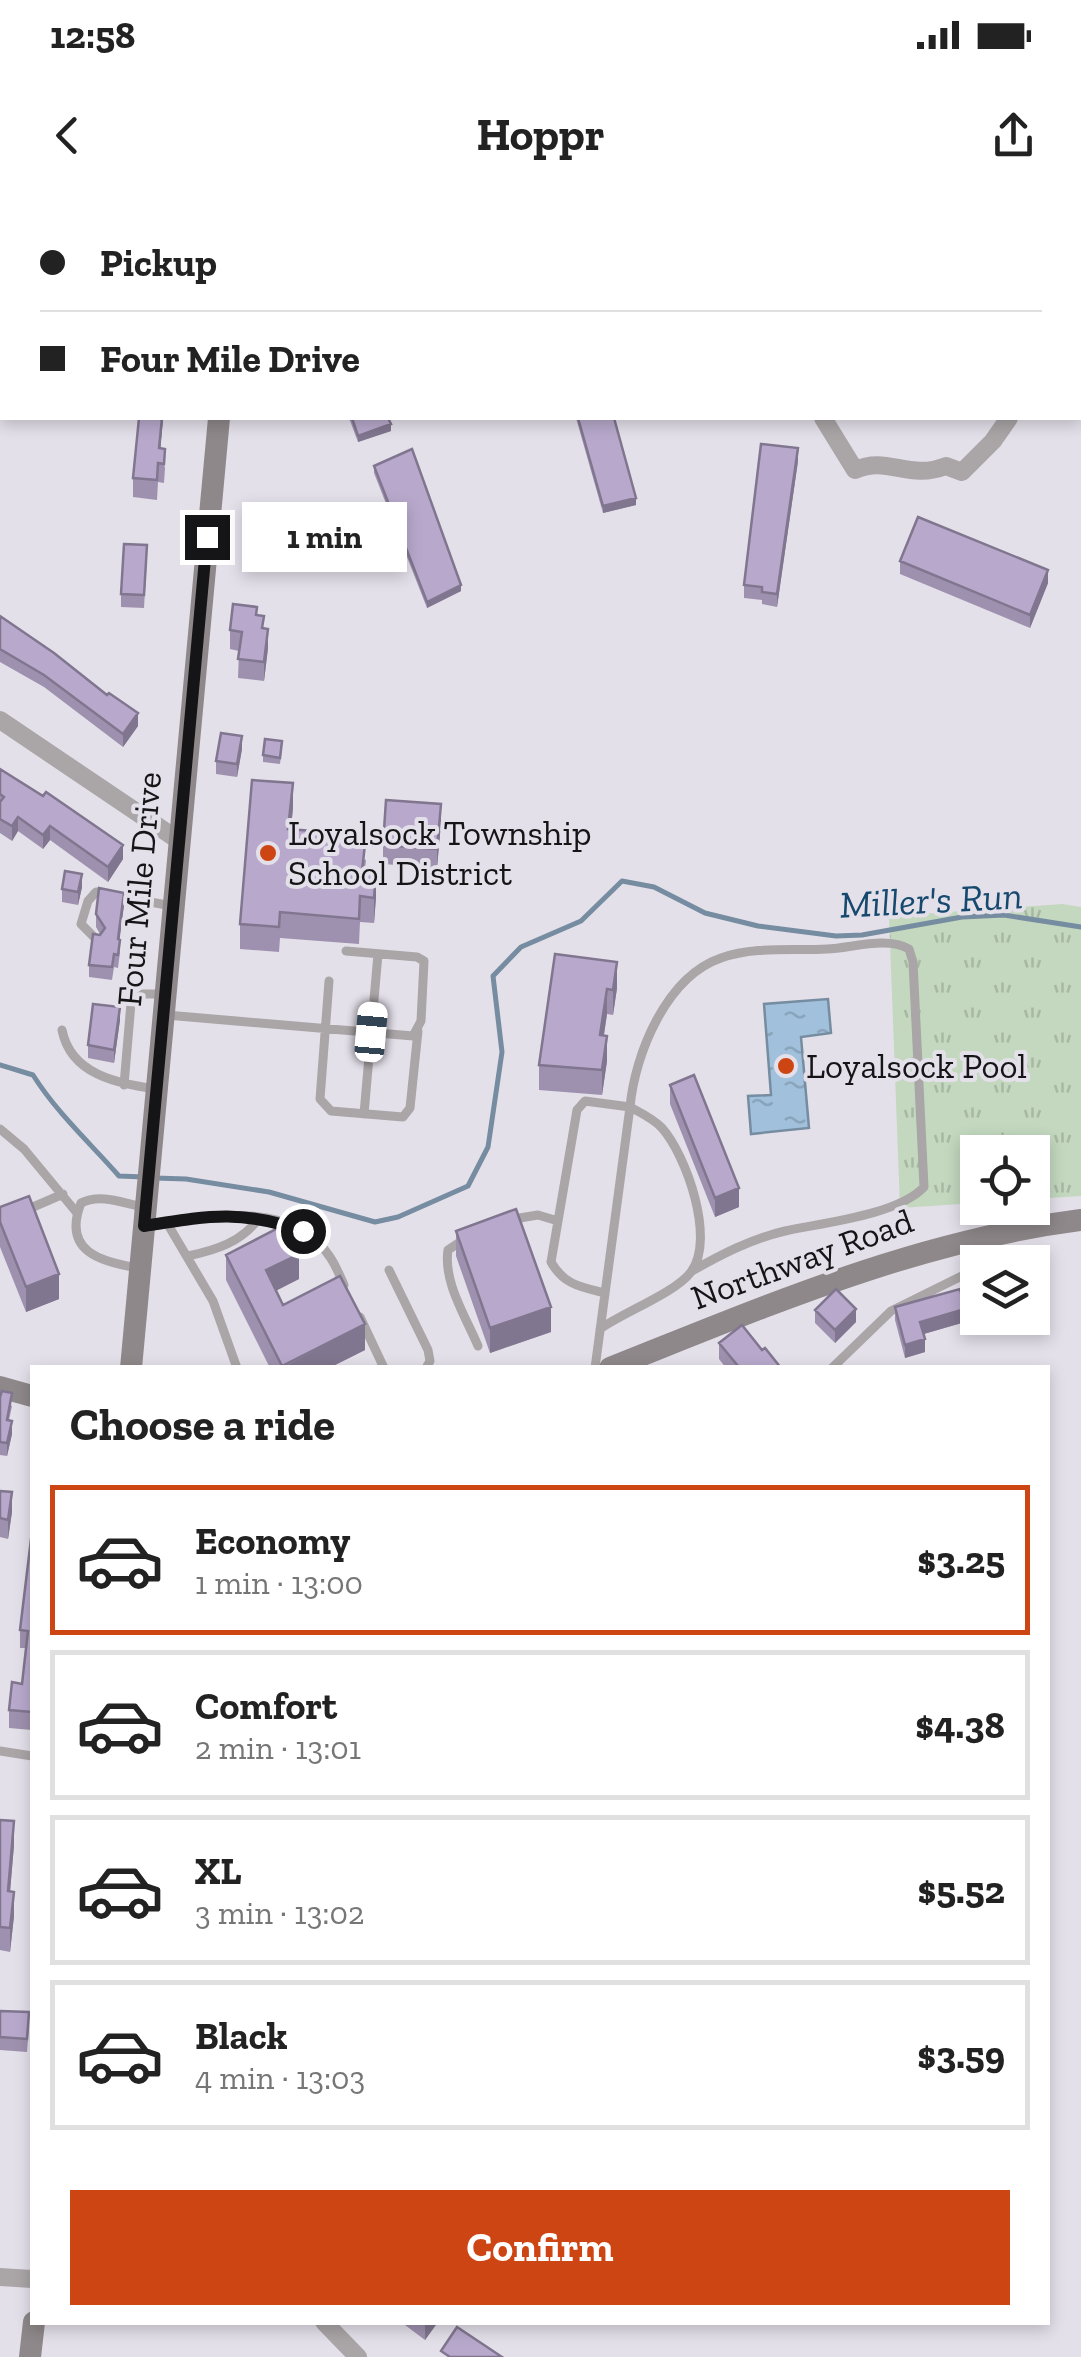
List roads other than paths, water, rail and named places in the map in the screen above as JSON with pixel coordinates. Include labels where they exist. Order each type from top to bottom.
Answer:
[{"type":"street","name":"Four Mile Drive","points":[[130,1365],[139,1268],[151,1213],[150,1160],[218,420]]},
{"type":"street","points":[[824,420],[855,470],[876,463],[912,472],[930,472],[946,466],[962,472],[993,442],[1009,420]]},
{"type":"street","points":[[0,720],[178,840]]},
{"type":"street","name":"Northway Road","points":[[618,1365],[862,1270],[994,1234],[1081,1220]]},
{"type":"street","points":[[0,1387],[30,1395]]},
{"type":"street","points":[[0,2277],[30,2279]]},
{"type":"street","points":[[30,2357],[34,2325]]},
{"type":"street","points":[[327,2325],[358,2357]]},
{"type":"lane","points":[[97,940],[81,924],[81,916],[96,892],[172,906]]},
{"type":"lane","points":[[595,1365],[600,1329],[630,1107],[633,1080],[660,1016],[697,969],[722,957],[755,951],[898,942],[909,949],[913,962],[924,1187],[890,1206],[736,1247],[600,1329]]},
{"type":"lane","points":[[329,981],[320,1099],[330,1111],[403,1117],[410,1108],[424,961],[417,957],[346,951]]},
{"type":"lane","points":[[364,1114],[378,954]]},
{"type":"lane","points":[[124,1084],[130,1003],[143,994],[164,1004],[325,1028],[412,1036],[418,1030]]},
{"type":"lane","points":[[62,1030],[65,1044],[80,1064],[124,1084],[156,1089]]},
{"type":"lane","points":[[605,1293],[568,1283],[551,1262],[578,1110],[585,1101],[630,1107],[659,1124],[679,1150],[698,1204],[698,1249],[692,1271]]},
{"type":"lane","points":[[0,1129],[24,1149],[76,1213]]},
{"type":"lane","points":[[9,1218],[63,1194]]},
{"type":"lane","points":[[139,1268],[95,1257],[85,1250],[75,1224],[80,1202],[100,1198],[151,1213],[259,1218],[303,1231],[328,1254],[346,1288]]},
{"type":"lane","points":[[151,1213],[188,1256],[212,1301],[236,1365]]},
{"type":"lane","points":[[489,1226],[519,1216],[558,1221]]},
{"type":"lane","points":[[188,1256],[217,1250],[259,1218]]},
{"type":"lane","points":[[472,1234],[448,1250],[446,1261],[449,1278],[478,1346]]},
{"type":"lane","points":[[989,1245],[994,1234]]},
{"type":"lane","points":[[389,1270],[428,1350],[428,1365]]},
{"type":"lane","points":[[835,1365],[890,1311],[960,1275]]},
{"type":"lane","points":[[354,1305],[383,1365]]},
{"type":"lane","points":[[0,1751],[30,1756]]},
{"type":"water","name":"Loyalsock Pool","points":[[828,999],[831,1033],[801,1037],[809,1128],[751,1134],[748,1096],[771,1095],[764,1004]]},
{"type":"waterway","name":"Miller's Run","points":[[155,1178],[269,1192],[375,1222],[398,1217],[468,1186],[488,1147],[502,1052],[493,976],[521,947],[581,921],[622,881],[654,887],[705,913],[758,926],[836,936],[962,917],[1004,915],[1081,927]]},
{"type":"waterway","name":"Miller's Run","points":[[0,1065],[33,1075],[63,1115],[119,1176],[144,1177]]},
{"type":"place","name":"Loyalsock Township School District","points":[[268,853]]},
{"type":"place","name":"Loyalsock Pool","points":[[786,1066]]}]
